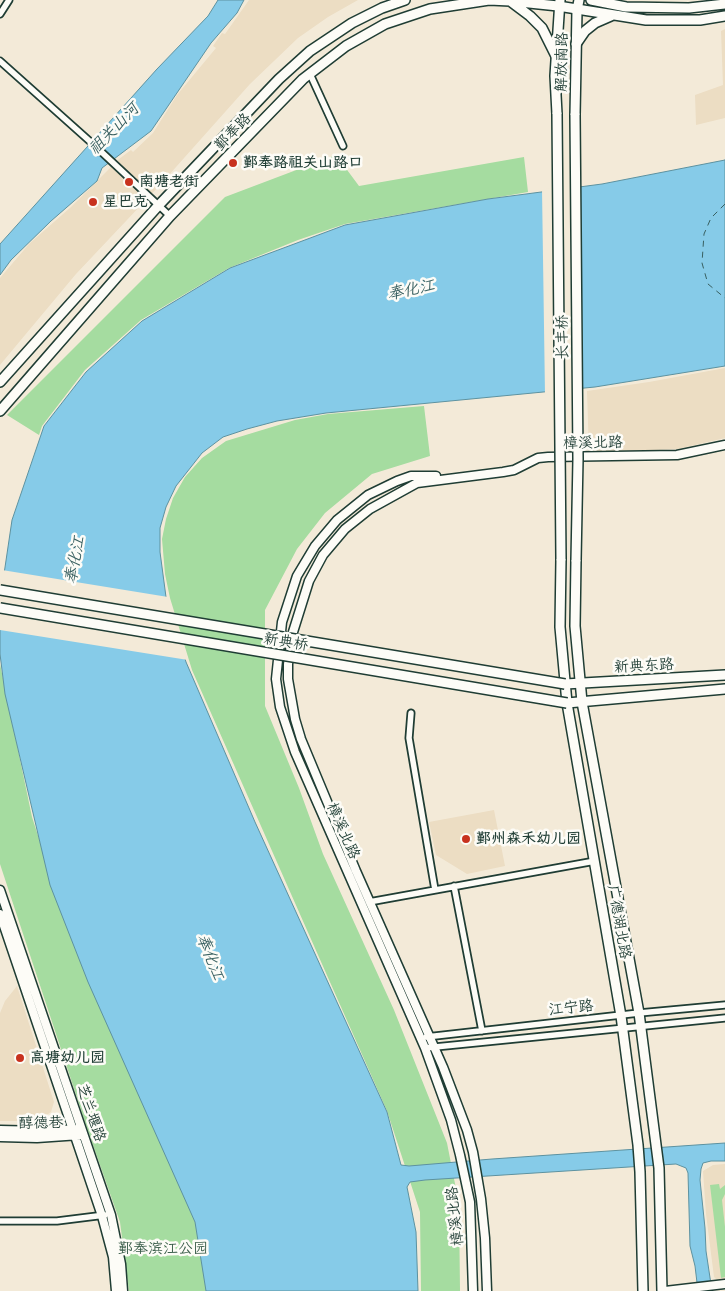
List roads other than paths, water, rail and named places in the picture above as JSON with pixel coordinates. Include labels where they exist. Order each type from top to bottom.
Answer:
[{"type":"main road","name":"鄞奉路","points":[[0,382],[158,206],[280,79],[310,51],[352,23],[382,8],[405,0]]},
{"type":"main road","name":"鄞奉路","points":[[0,411],[170,216],[310,74],[346,46],[385,24],[430,9],[489,0],[559,3],[576,10],[646,20],[700,20],[725,16]]},
{"type":"main road","points":[[576,10],[579,0]]},
{"type":"main road","points":[[591,0],[610,2],[626,7],[689,8],[725,4]]},
{"type":"main road","points":[[510,1],[542,28],[556,56]]},
{"type":"main road","name":"长丰桥","points":[[559,3],[556,56],[561,559]]},
{"type":"main road","name":"解放南路","points":[[574,115],[576,10]]},
{"type":"main road","points":[[576,44],[585,31],[595,23],[611,16]]},
{"type":"main road","name":"长丰桥","points":[[574,115],[578,459],[576,560]]},
{"type":"main road","name":"广德湖北路","points":[[561,559],[560,627],[567,703],[621,1016],[638,1145],[644,1291]]},
{"type":"main road","name":"广德湖北路","points":[[576,560],[576,626],[582,702],[639,1013],[659,1168],[664,1291]]},
{"type":"main road","name":"新典桥","points":[[0,590],[565,684]]},
{"type":"main road","name":"新典桥","points":[[0,608],[567,703]]},
{"type":"main road","name":"新典东路","points":[[565,684],[725,675]]},
{"type":"main road","name":"新典东路","points":[[567,703],[725,689]]},
{"type":"street","points":[[0,14],[9,0]]},
{"type":"street","points":[[708,6],[718,0]]},
{"type":"street","points":[[0,61],[170,216]]},
{"type":"street","points":[[310,74],[343,146]]},
{"type":"street","name":"樟溪北路","points":[[487,1291],[485,1238],[473,1152],[462,1116],[434,1047],[304,747],[295,719],[288,679],[288,664],[293,632],[309,581],[323,555],[345,529],[370,508],[417,483],[514,470],[532,461],[548,457],[677,455],[725,446]]},
{"type":"street","name":"樟溪北路","points":[[463,477],[410,476],[368,495],[337,520],[315,546],[297,576],[282,622],[276,679],[280,707],[294,752],[425,1048],[451,1120],[466,1184],[472,1225],[473,1291]]},
{"type":"street","points":[[411,713],[409,738],[435,890]]},
{"type":"street","points":[[370,902],[595,861]]},
{"type":"street","points":[[454,886],[482,1031]]},
{"type":"street","name":"芝兰堰路","points":[[0,890],[78,1132],[113,1256],[116,1291]]},
{"type":"street","name":"芝兰堰路","points":[[0,914],[78,1132],[111,1215],[121,1264],[123,1291]]},
{"type":"street","name":"江宁路","points":[[420,1038],[725,1005]]},
{"type":"street","name":"江宁路","points":[[425,1048],[725,1018]]},
{"type":"street","name":"醇德巷","points":[[0,1130],[78,1132]]},
{"type":"street","name":"醇德巷","points":[[0,1137],[37,1138],[78,1132]]},
{"type":"street","points":[[0,1220],[57,1221],[111,1215]]},
{"type":"street","points":[[664,1291],[725,1284]]},
{"type":"water","name":"祖关山河","points":[[218,0],[244,0],[237,13],[211,43],[151,131],[102,168],[97,181],[51,221],[11,260],[0,275],[0,244],[157,69],[208,16]]},
{"type":"water","name":"奉化江","points":[[725,160],[725,366],[595,387],[326,413],[277,421],[247,429],[223,437],[202,453],[176,486],[166,507],[160,528],[160,552],[166,597],[186,662],[255,822],[387,1112],[401,1165],[409,1166],[725,1143],[725,1161],[703,1163],[700,1180],[706,1251],[712,1291],[698,1291],[690,1246],[688,1173],[686,1168],[676,1164],[410,1182],[407,1187],[416,1232],[418,1291],[206,1291],[195,1222],[88,982],[50,885],[5,694],[0,654],[0,601],[12,520],[44,426],[86,372],[142,321],[230,268],[345,225],[488,199],[602,184]]},
{"type":"place","name":"鄞奉路祖关山路口","points":[[233,163]]},
{"type":"place","name":"南塘老街","points":[[129,182]]},
{"type":"place","name":"星巴克","points":[[93,202]]},
{"type":"place","name":"鄞州森禾幼儿园","points":[[466,839]]},
{"type":"place","name":"高塘幼儿园","points":[[20,1058]]},
{"type":"park label","name":"鄞奉滨江公园","points":[[163,1249]]}]
